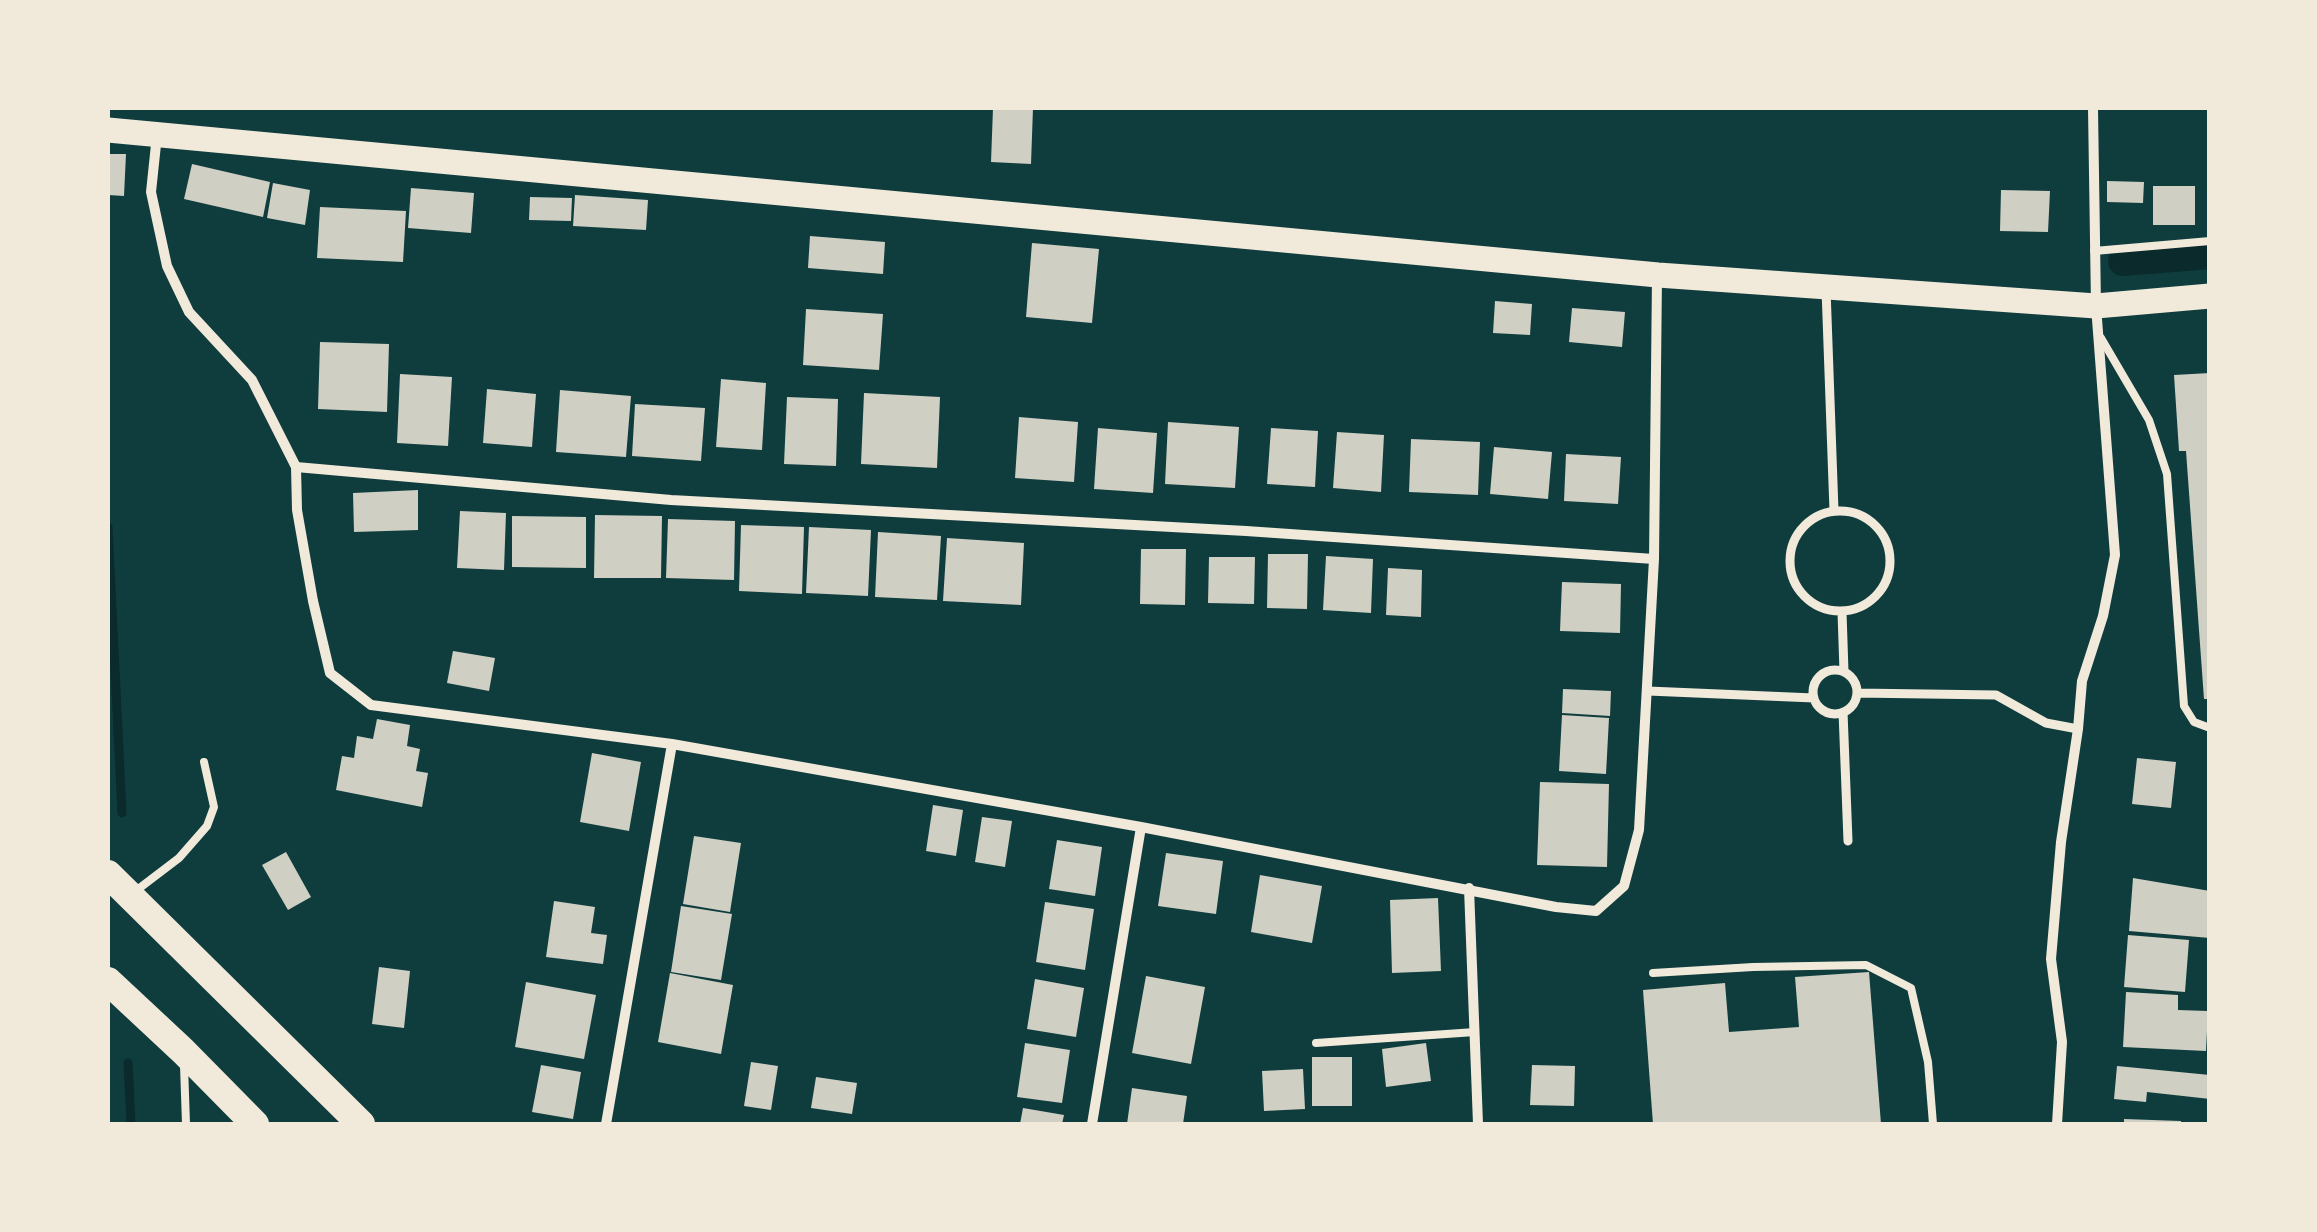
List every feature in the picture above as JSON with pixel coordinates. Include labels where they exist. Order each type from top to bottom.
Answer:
[{"type":"highway","points":[[108,874],[361,1124]]},
{"type":"highway","points":[[108,982],[256,1124]]},
{"type":"main road","points":[[108,130],[1658,275],[2096,306],[2210,296]]},
{"type":"street","points":[[2057,1124],[2062,1042],[2050,958],[2061,842],[2082,681],[2115,555],[2096,306],[2093,108]]},
{"type":"street","points":[[157,134],[150,192],[167,266],[189,312],[252,380],[296,467],[297,510],[312,601],[330,673],[371,705],[672,744],[1142,826],[1556,907],[1596,911],[1624,886],[1639,830],[1654,559],[1658,275]]},
{"type":"street","points":[[1826,287],[1834,511]]},
{"type":"street","points":[[296,467],[671,500],[1246,531],[1654,559]]},
{"type":"street","points":[[1834,511],[1866,517],[1887,542],[1891,558],[1889,574],[1872,601],[1842,612],[1825,610],[1810,602],[1791,574],[1794,540],[1804,526],[1834,511]]},
{"type":"street","points":[[1842,612],[1844,672]]},
{"type":"street","points":[[1844,672],[1854,680],[1853,704],[1843,712],[1828,713],[1814,698],[1814,684],[1824,673],[1844,672]]},
{"type":"street","points":[[1648,691],[1814,698]]},
{"type":"street","points":[[1856,692],[1996,695],[2046,723],[2078,729]]},
{"type":"street","points":[[1843,712],[1848,840]]},
{"type":"street","points":[[606,1124],[672,744]]},
{"type":"street","points":[[1092,1124],[1142,826]]},
{"type":"street","points":[[1469,888],[1478,1124]]},
{"type":"lane","points":[[2094,251],[2210,241]]},
{"type":"lane","points":[[2098,334],[2149,420],[2167,474],[2184,706],[2194,722],[2210,728]]},
{"type":"lane","points":[[129,896],[178,858],[206,826],[214,807],[204,762]]},
{"type":"lane","points":[[1653,973],[1753,966],[1866,965],[1910,988],[1928,1062],[1933,1124]]},
{"type":"lane","points":[[1316,1043],[1475,1032]]},
{"type":"lane","points":[[183,1051],[186,1124]]},
{"type":"building","points":[[993,108],[1033,108],[1031,164],[991,162]]},
{"type":"building","points":[[108,154],[126,154],[124,196],[108,195]]},
{"type":"building","points":[[192,164],[270,182],[263,217],[184,199]]},
{"type":"building","points":[[2107,181],[2144,182],[2143,203],[2107,202]]},
{"type":"building","points":[[273,183],[310,190],[305,225],[267,218]]},
{"type":"building","points":[[2153,186],[2195,186],[2195,225],[2153,225]]},
{"type":"building","points":[[411,188],[474,193],[471,233],[408,228]]},
{"type":"building","points":[[2001,190],[2050,191],[2048,232],[2000,231]]},
{"type":"building","points":[[575,195],[648,200],[646,230],[573,226]]},
{"type":"building","points":[[530,197],[572,198],[571,221],[529,220]]},
{"type":"building","points":[[320,207],[406,211],[403,262],[317,258]]},
{"type":"building","points":[[810,236],[885,242],[883,274],[808,268]]},
{"type":"building","points":[[1032,243],[1099,249],[1092,323],[1026,317]]},
{"type":"building","points":[[1495,301],[1532,304],[1530,335],[1493,333]]},
{"type":"building","points":[[1572,308],[1625,312],[1622,347],[1569,342]]},
{"type":"building","points":[[806,309],[883,314],[879,370],[803,365]]},
{"type":"building","points":[[320,342],[389,344],[387,412],[318,409]]},
{"type":"building","points":[[2210,373],[2210,699],[2204,699],[2186,451],[2179,451],[2174,375]]},
{"type":"building","points":[[400,374],[452,377],[448,446],[397,443]]},
{"type":"building","points":[[721,379],[766,383],[762,450],[716,447]]},
{"type":"building","points":[[487,389],[536,394],[532,447],[483,443]]},
{"type":"building","points":[[560,390],[631,396],[626,457],[556,452]]},
{"type":"building","points":[[864,393],[940,397],[937,468],[861,464]]},
{"type":"building","points":[[787,397],[838,399],[836,466],[784,464]]},
{"type":"building","points":[[635,404],[705,408],[701,461],[632,456]]},
{"type":"building","points":[[1019,417],[1078,422],[1074,482],[1015,478]]},
{"type":"building","points":[[1168,422],[1239,427],[1235,488],[1165,484]]},
{"type":"building","points":[[1098,428],[1157,433],[1153,493],[1094,489]]},
{"type":"building","points":[[1271,428],[1318,431],[1315,487],[1267,484]]},
{"type":"building","points":[[1337,432],[1384,435],[1381,492],[1333,488]]},
{"type":"building","points":[[1411,439],[1480,442],[1478,495],[1409,492]]},
{"type":"building","points":[[1494,447],[1552,452],[1548,499],[1490,494]]},
{"type":"building","points":[[1566,454],[1621,457],[1618,504],[1564,501]]},
{"type":"building","points":[[418,490],[418,530],[354,532],[353,493]]},
{"type":"building","points":[[460,511],[506,513],[504,570],[457,568]]},
{"type":"building","points":[[595,515],[662,516],[661,578],[594,578]]},
{"type":"building","points":[[512,516],[586,517],[586,568],[512,567]]},
{"type":"building","points":[[668,519],[735,521],[734,580],[666,578]]},
{"type":"building","points":[[741,525],[804,527],[802,594],[739,591]]},
{"type":"building","points":[[809,527],[871,530],[868,596],[806,593]]},
{"type":"building","points":[[878,532],[941,536],[937,600],[875,597]]},
{"type":"building","points":[[947,538],[1024,543],[1021,605],[943,601]]},
{"type":"building","points":[[1141,549],[1186,549],[1185,605],[1140,604]]},
{"type":"building","points":[[1268,554],[1308,554],[1307,609],[1267,608]]},
{"type":"building","points":[[1326,556],[1373,559],[1371,613],[1323,610]]},
{"type":"building","points":[[1209,557],[1255,557],[1254,604],[1208,603]]},
{"type":"building","points":[[1388,568],[1422,570],[1421,617],[1386,615]]},
{"type":"building","points":[[1562,582],[1621,584],[1620,633],[1560,631]]},
{"type":"building","points":[[453,651],[495,658],[489,691],[447,683]]},
{"type":"building","points":[[1563,689],[1611,691],[1610,716],[1562,713]]},
{"type":"building","points":[[1562,715],[1609,718],[1606,774],[1559,771]]},
{"type":"building","points":[[377,719],[410,725],[407,746],[420,749],[416,771],[428,773],[422,807],[336,790],[342,756],[354,758],[357,736],[373,739]]},
{"type":"building","points":[[592,753],[641,762],[629,831],[580,822]]},
{"type":"building","points":[[2137,758],[2176,762],[2171,808],[2132,804]]},
{"type":"building","points":[[1540,782],[1609,784],[1607,867],[1537,865]]},
{"type":"building","points":[[933,805],[963,810],[956,856],[926,851]]},
{"type":"building","points":[[982,817],[1012,821],[1005,867],[975,862]]},
{"type":"building","points":[[694,836],[741,843],[730,912],[683,904]]},
{"type":"building","points":[[1057,840],[1102,847],[1095,896],[1049,889]]},
{"type":"building","points":[[286,852],[311,897],[288,910],[262,865]]},
{"type":"building","points":[[1166,853],[1223,861],[1216,914],[1158,906]]},
{"type":"building","points":[[1260,875],[1322,886],[1312,943],[1251,932]]},
{"type":"building","points":[[2133,878],[2210,891],[2210,938],[2129,931]]},
{"type":"building","points":[[1438,898],[1441,971],[1392,973],[1390,900]]},
{"type":"building","points":[[554,901],[595,907],[591,933],[607,935],[603,964],[546,957]]},
{"type":"building","points":[[1045,902],[1094,909],[1085,970],[1036,962]]},
{"type":"building","points":[[681,906],[732,914],[721,980],[671,972]]},
{"type":"building","points":[[2128,935],[2189,940],[2185,992],[2124,987]]},
{"type":"building","points":[[379,967],[410,971],[404,1028],[372,1024]]},
{"type":"building","points":[[1869,972],[1881,1124],[1653,1124],[1643,990],[1725,983],[1729,1032],[1799,1027],[1795,977]]},
{"type":"building","points":[[670,973],[733,985],[721,1054],[658,1042]]},
{"type":"building","points":[[1146,976],[1205,987],[1191,1064],[1132,1053]]},
{"type":"building","points":[[1035,979],[1084,988],[1076,1037],[1027,1029]]},
{"type":"building","points":[[526,982],[596,995],[584,1059],[515,1047]]},
{"type":"building","points":[[2126,992],[2178,995],[2178,1010],[2208,1011],[2206,1051],[2123,1047]]},
{"type":"building","points":[[1025,1043],[1070,1050],[1062,1103],[1017,1097]]},
{"type":"building","points":[[1426,1043],[1431,1081],[1386,1087],[1382,1049]]},
{"type":"building","points":[[1312,1057],[1352,1057],[1352,1106],[1312,1106]]},
{"type":"building","points":[[751,1062],[778,1066],[771,1110],[744,1106]]},
{"type":"building","points":[[541,1065],[581,1072],[573,1119],[532,1112]]},
{"type":"building","points":[[1532,1065],[1575,1066],[1574,1106],[1530,1105]]},
{"type":"building","points":[[2117,1066],[2210,1075],[2210,1099],[2147,1092],[2146,1102],[2114,1099]]},
{"type":"building","points":[[1303,1069],[1305,1109],[1264,1111],[1262,1071]]},
{"type":"building","points":[[816,1077],[857,1083],[852,1114],[811,1108]]},
{"type":"building","points":[[1132,1088],[1187,1096],[1183,1124],[1127,1124]]},
{"type":"building","points":[[1023,1108],[1064,1115],[1062,1124],[1020,1124]]},
{"type":"building","points":[[2124,1119],[2181,1121],[2181,1124],[2124,1124]]},
{"type":"waterway","points":[[2123,261],[2210,254]]},
{"type":"waterway","points":[[108,527],[122,813]]},
{"type":"waterway","points":[[128,1063],[131,1124]]}]
